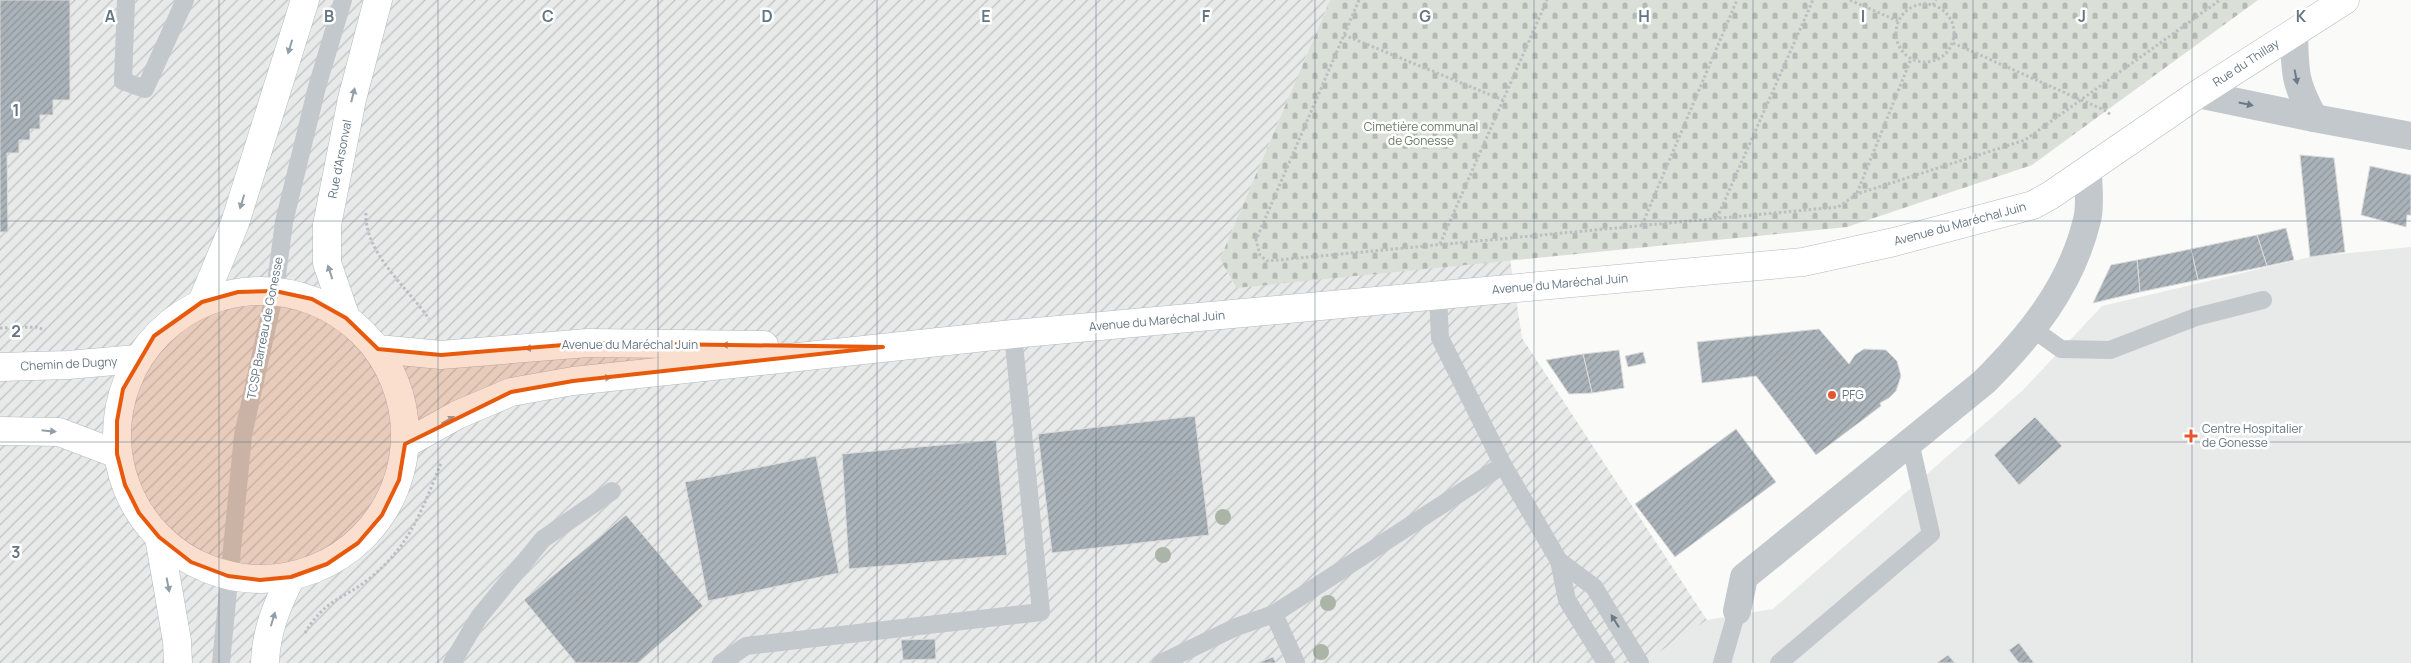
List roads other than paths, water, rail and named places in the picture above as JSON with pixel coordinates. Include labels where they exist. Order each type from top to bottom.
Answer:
[{"type":"street","points":[[202,302],[235,223],[305,0]]},
{"type":"street","name":"Rue d'Arsonval","points":[[346,318],[327,263],[327,225],[352,99],[378,0]]},
{"type":"street","name":"Rue du Thillay","points":[[2198,94],[2345,0]]},
{"type":"street","points":[[2294,32],[2295,71],[2299,92],[2314,118]]},
{"type":"street","points":[[2198,94],[2411,136]]},
{"type":"street","name":"Avenue du Maréchal Juin","points":[[406,444],[457,415],[511,392],[572,381],[1013,334],[1803,262],[1894,242],[2032,205],[2088,171],[2198,94]]},
{"type":"street","points":[[1737,611],[1744,577],[1984,382],[2034,329],[2048,309],[2074,260],[2088,219],[2088,171]]},
{"type":"street","points":[[275,291],[312,299],[346,318],[363,332],[378,350],[394,378],[404,410],[406,444],[399,480],[382,515],[358,543],[327,564],[291,577],[260,580],[228,576],[191,562],[159,537],[139,513],[125,485],[117,454],[116,422],[123,389],[137,359],[162,330],[177,317],[202,302],[238,292],[275,291]]},
{"type":"street","name":"Avenue du Maréchal Juin","points":[[378,350],[441,355],[588,343],[883,347]]},
{"type":"street","name":"Chemin de Dugny","points":[[0,367],[68,365],[137,359]]},
{"type":"street","points":[[0,431],[59,432],[117,454]]},
{"type":"street","points":[[159,537],[178,641],[178,663]]},
{"type":"street","points":[[265,663],[266,643],[274,614],[291,577]]},
{"type":"lane","points":[[126,0],[123,81],[145,89],[185,0]]},
{"type":"lane","name":"TCSP Barreau de Gonesse","points":[[221,663],[243,435],[275,291],[284,222],[317,86],[343,0]]},
{"type":"lane","points":[[1438,295],[1440,338],[1503,466],[1559,562],[1567,600],[1606,663]]},
{"type":"lane","points":[[2034,329],[2061,350],[2110,350],[2196,317],[2263,300]]},
{"type":"lane","points":[[721,663],[746,646],[1041,612],[1013,334]]},
{"type":"lane","points":[[1779,663],[1931,534],[1910,442]]},
{"type":"lane","points":[[1161,663],[1236,627],[1274,614],[1503,466]]},
{"type":"lane","points":[[452,663],[479,617],[543,539],[612,491]]},
{"type":"lane","points":[[1559,562],[1594,587],[1640,663]]},
{"type":"lane","points":[[1722,663],[1737,611]]},
{"type":"lane","points":[[1274,614],[1296,663]]},
{"type":"place","name":"PFG","points":[[1832,395]]},
{"type":"place","name":"Centre Hospitalier de Gonesse","points":[[2191,436]]},
{"type":"park label","name":"Cimetière communal de Gonesse","points":[[1421,134]]}]
